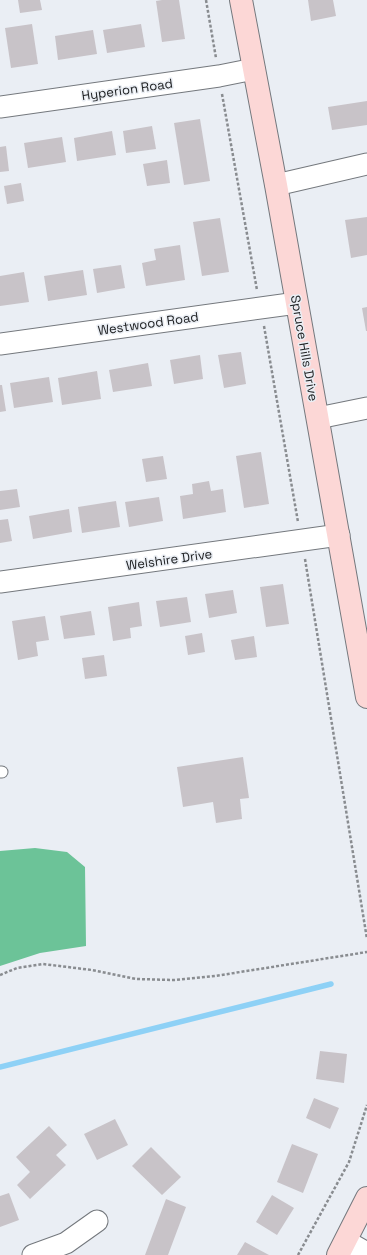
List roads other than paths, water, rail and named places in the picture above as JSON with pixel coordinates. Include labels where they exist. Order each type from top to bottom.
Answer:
[{"type":"main road","name":"Spruce Hills Drive","points":[[241,0],[339,535],[363,652],[367,697]]},
{"type":"main road","points":[[342,1248],[367,1198]]},
{"type":"street","name":"Hyperion Road","points":[[0,107],[219,76],[254,69]]},
{"type":"street","points":[[276,185],[367,164]]},
{"type":"street","name":"Westwood Road","points":[[0,344],[297,303]]},
{"type":"street","points":[[318,418],[367,408]]},
{"type":"street","name":"Welshire Drive","points":[[0,582],[339,535]]},
{"type":"street","points":[[33,1255],[66,1242],[97,1221]]},
{"type":"street","points":[[342,1248],[367,1253]]},
{"type":"waterway","points":[[0,1067],[331,984]]}]
